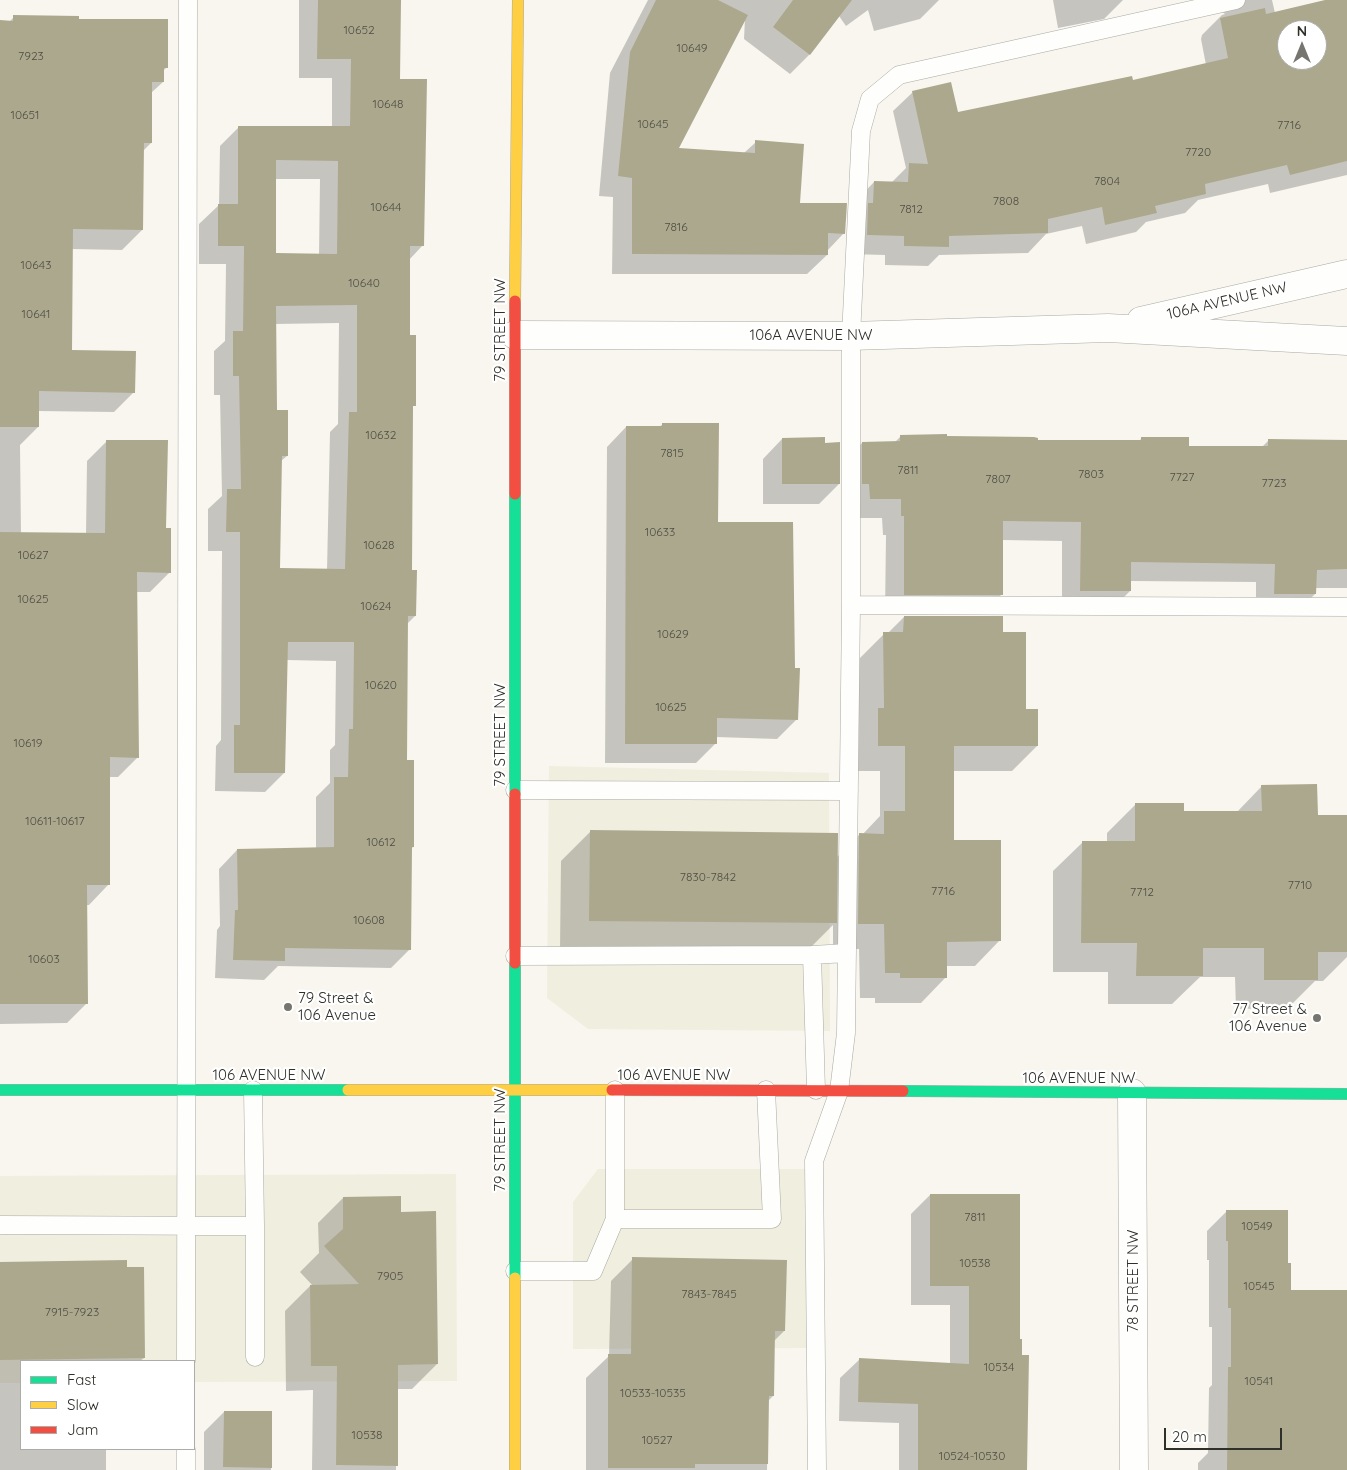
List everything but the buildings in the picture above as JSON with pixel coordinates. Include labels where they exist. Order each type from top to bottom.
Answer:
[{"type":"street","name":"79 STREET NW","points":[[515,1470],[515,335],[518,0]]},
{"type":"street","name":"106A AVENUE NW","points":[[1108,328],[1347,274]]},
{"type":"street","name":"106A AVENUE NW","points":[[515,335],[851,336],[1108,328],[1347,341]]},
{"type":"street","name":"106 AVENUE NW","points":[[0,1090],[816,1090],[1347,1094]]},
{"type":"street","name":"78 STREET NW","points":[[1132,1093],[1134,1470]]},
{"type":"lane","points":[[186,1360],[188,0]]},
{"type":"lane","points":[[817,1470],[814,1161],[839,1091],[846,1033],[851,605],[851,336],[861,131],[870,98],[899,75],[1236,0]]},
{"type":"lane","points":[[851,605],[1347,607]]},
{"type":"lane","points":[[515,790],[849,791]]},
{"type":"lane","points":[[515,956],[847,954]]},
{"type":"lane","points":[[812,955],[816,1090]]},
{"type":"lane","points":[[252,1090],[255,1357]]},
{"type":"lane","points":[[515,1271],[593,1270],[615,1219],[615,1090]]},
{"type":"lane","points":[[615,1219],[772,1219],[766,1090]]},
{"type":"lane","points":[[0,1225],[255,1226]]},
{"type":"lane","points":[[186,1450],[186,1470]]},
{"type":"shaded area","points":[[549,766],[829,773],[830,1031],[588,1029],[547,998]]},
{"type":"shaded area","points":[[598,1169],[808,1169],[808,1348],[573,1349],[573,1202]]},
{"type":"shaded area","points":[[456,1174],[457,1381],[195,1382],[195,1360],[20,1360],[20,1383],[0,1383],[0,1176]]},
{"type":"traffic: fast","points":[[515,494],[515,794]]},
{"type":"traffic: fast","points":[[515,963],[515,1278]]},
{"type":"traffic: fast","points":[[0,1090],[348,1090]]},
{"type":"traffic: fast","points":[[903,1091],[1347,1094]]},
{"type":"traffic: slow","points":[[515,301],[518,0]]},
{"type":"traffic: slow","points":[[348,1090],[612,1090]]},
{"type":"traffic: slow","points":[[515,1278],[515,1470]]},
{"type":"traffic: jam","points":[[515,301],[515,494]]},
{"type":"traffic: jam","points":[[515,794],[515,963]]},
{"type":"traffic: jam","points":[[612,1090],[903,1091]]},
{"type":"place","name":"79 Street & 106 Avenue","points":[[288,1007]]},
{"type":"place","name":"77 Street & 106 Avenue","points":[[1317,1018]]}]
